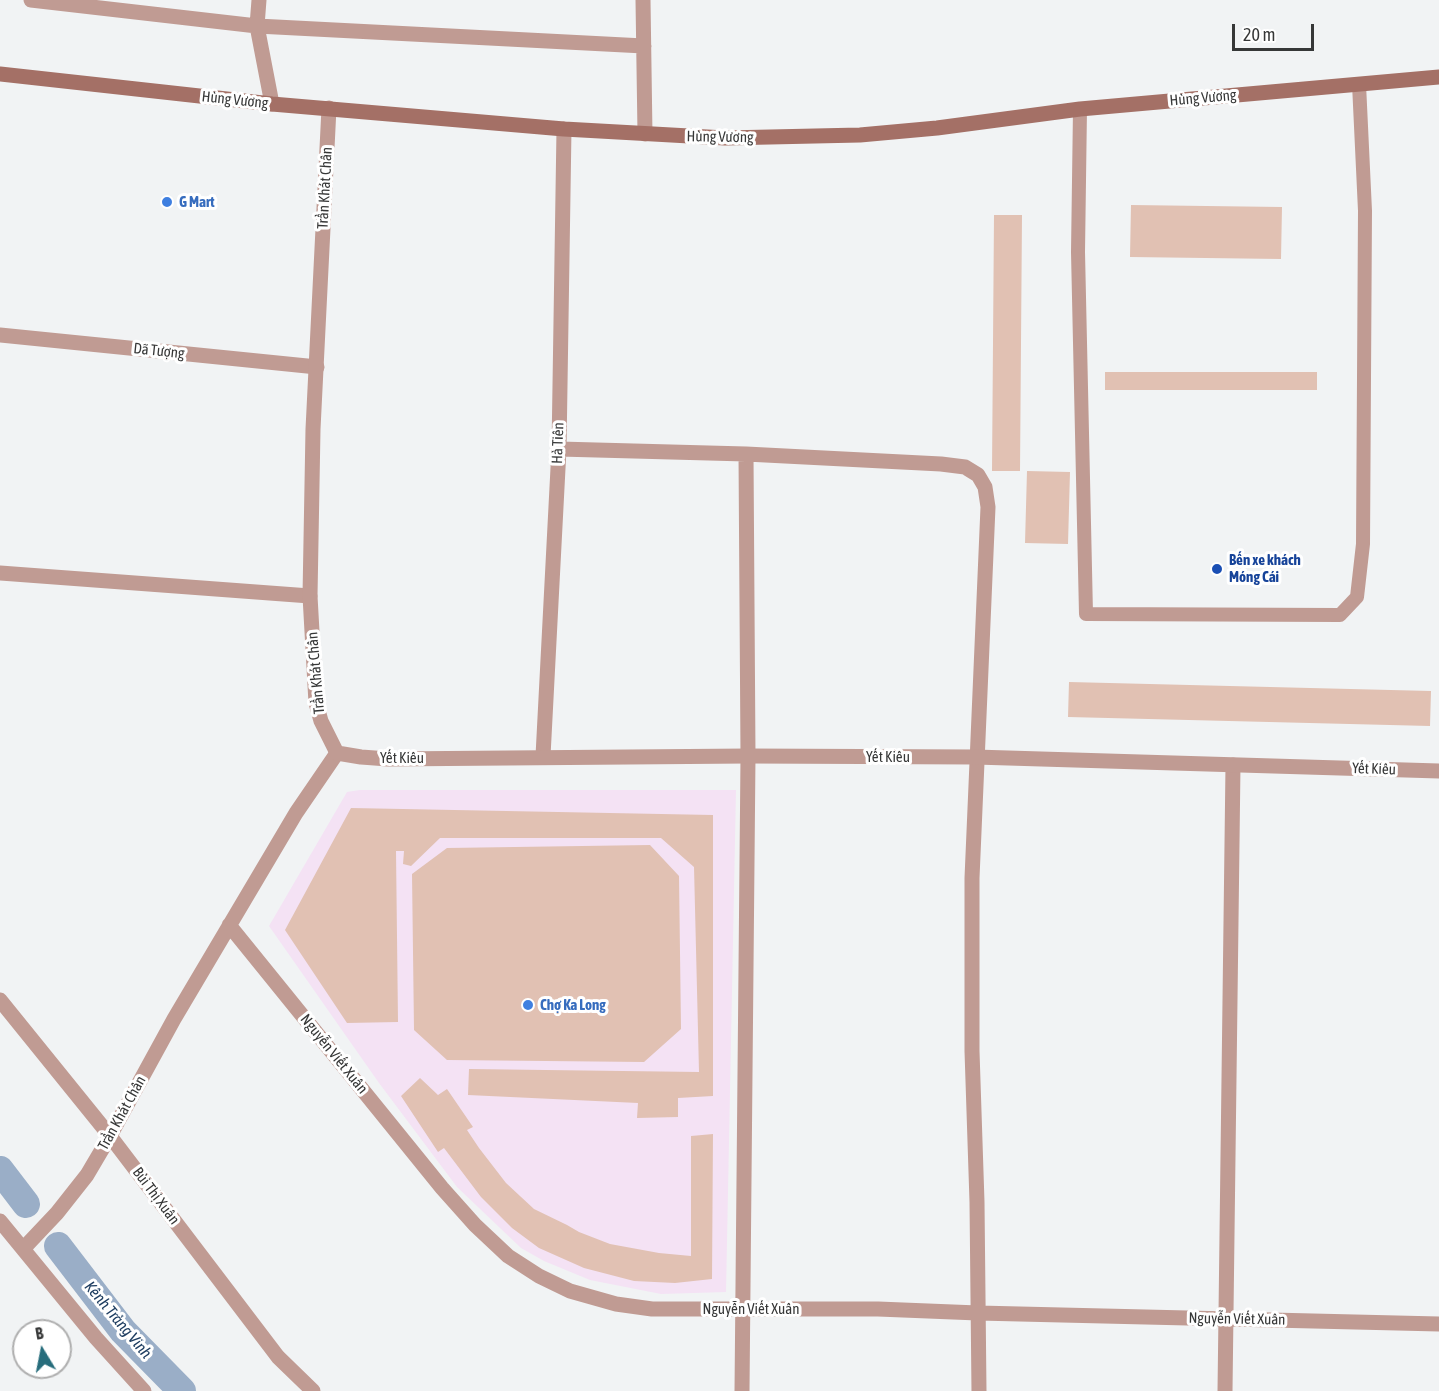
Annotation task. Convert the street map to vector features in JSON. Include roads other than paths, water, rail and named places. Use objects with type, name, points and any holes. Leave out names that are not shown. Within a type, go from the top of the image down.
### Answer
[{"type":"main road","name":"Hùng Vương","points":[[0,74],[272,104],[564,129],[725,138],[860,135],[937,128],[1080,109],[1439,77]]},
{"type":"street","points":[[32,0],[257,26],[644,46]]},
{"type":"street","points":[[259,0],[257,26],[272,104]]},
{"type":"street","points":[[643,0],[645,135]]},
{"type":"street","name":"Trần Khát Chân","points":[[23,1249],[81,1183],[229,925],[296,813],[337,753],[321,721],[316,703],[310,596],[311,472],[329,108]]},
{"type":"street","name":"Hà Tiên","points":[[543,756],[559,449],[564,129]]},
{"type":"street","name":"Dã Tượng","points":[[0,335],[317,367]]},
{"type":"street","points":[[559,449],[746,454],[941,464],[965,467],[978,475],[985,487],[988,507],[975,757],[972,878],[972,1039],[979,1391]]},
{"type":"street","points":[[742,1391],[748,756],[746,454]]},
{"type":"street","points":[[0,573],[310,596]]},
{"type":"street","name":"Yết Kiêu","points":[[337,753],[388,759],[543,756],[975,757],[1439,771]]},
{"type":"street","points":[[1225,1391],[1233,765]]},
{"type":"street","name":"Nguyễn Viết Xuân","points":[[229,925],[442,1188],[475,1225],[508,1256],[539,1276],[570,1291],[616,1304],[652,1309],[878,1309],[1439,1324]]},
{"type":"street","name":"Bùi Thị Xuân","points":[[0,1000],[110,1136],[278,1357],[313,1391]]},
{"type":"street","points":[[0,1221],[144,1391]]},
{"type":"lane","points":[[1080,109],[1078,252],[1086,614],[1340,615],[1357,597],[1363,544],[1365,211],[1359,84]]},
{"type":"waterway","name":"Kênh Tràng Vinh","points":[[0,1170],[26,1204]]},
{"type":"waterway","name":"Kênh Tràng Vinh","points":[[58,1246],[123,1331],[182,1391]]},
{"type":"place","name":"G Mart","points":[[167,202]]},
{"type":"place","name":"Bến xe khách Móng Cái","points":[[1217,569]]},
{"type":"place","name":"Chợ Ka Long","points":[[528,1005]]}]
